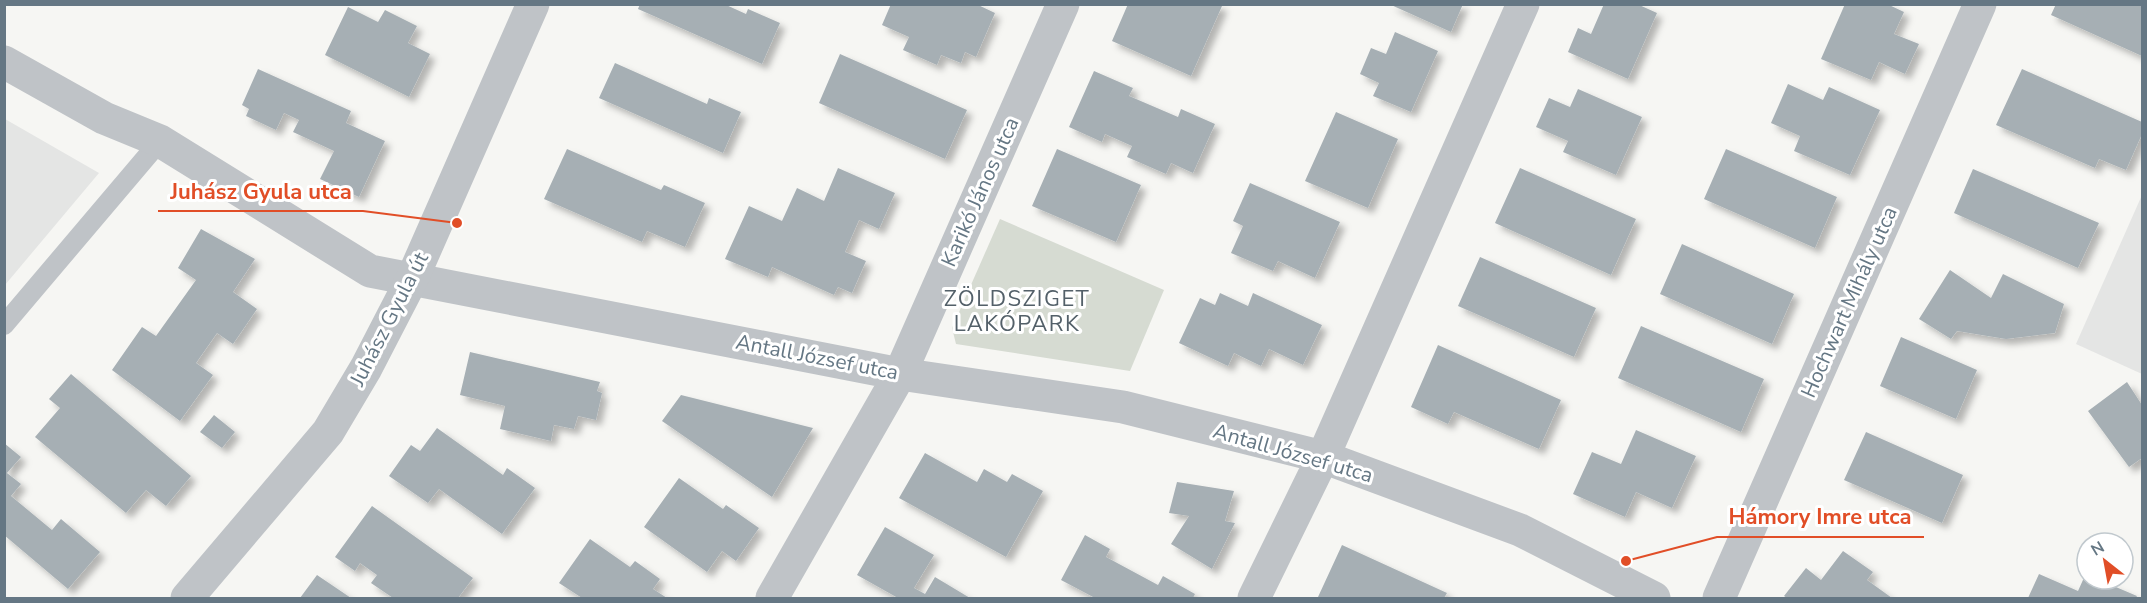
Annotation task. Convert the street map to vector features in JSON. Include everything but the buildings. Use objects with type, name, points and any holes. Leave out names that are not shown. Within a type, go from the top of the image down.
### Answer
[{"type":"street","name":"Juhász Gyula út","points":[[187,598],[328,432],[366,368],[412,279],[533,4]]},
{"type":"street","name":"Karikó János utca","points":[[772,598],[900,374],[1062,4]]},
{"type":"street","points":[[1254,598],[1323,457],[1523,4]]},
{"type":"street","name":"Hochwart Mihály utca","points":[[1719,598],[1980,4]]},
{"type":"street","name":"Antall József utca","points":[[4,62],[104,118],[160,141],[370,271],[900,374],[1123,407],[1323,457],[1520,530],[1654,598]]},
{"type":"lane","points":[[4,325],[160,141]]},
{"type":"shaded area","points":[[5,119],[99,173],[5,285]]},
{"type":"shaded area","points":[[2142,195],[2142,374],[2076,344]]},
{"type":"shaded area","points":[[1000,219],[1164,290],[1130,371],[956,344],[952,328]]},
{"type":"place","name":"Juhász Gyula utca","points":[[457,223]]},
{"type":"place","name":"Hámory Imre utca","points":[[1626,561]]},
{"type":"district","name":"ZÖLDSZIGET LAKÓPARK","points":[[1017,310]]}]
